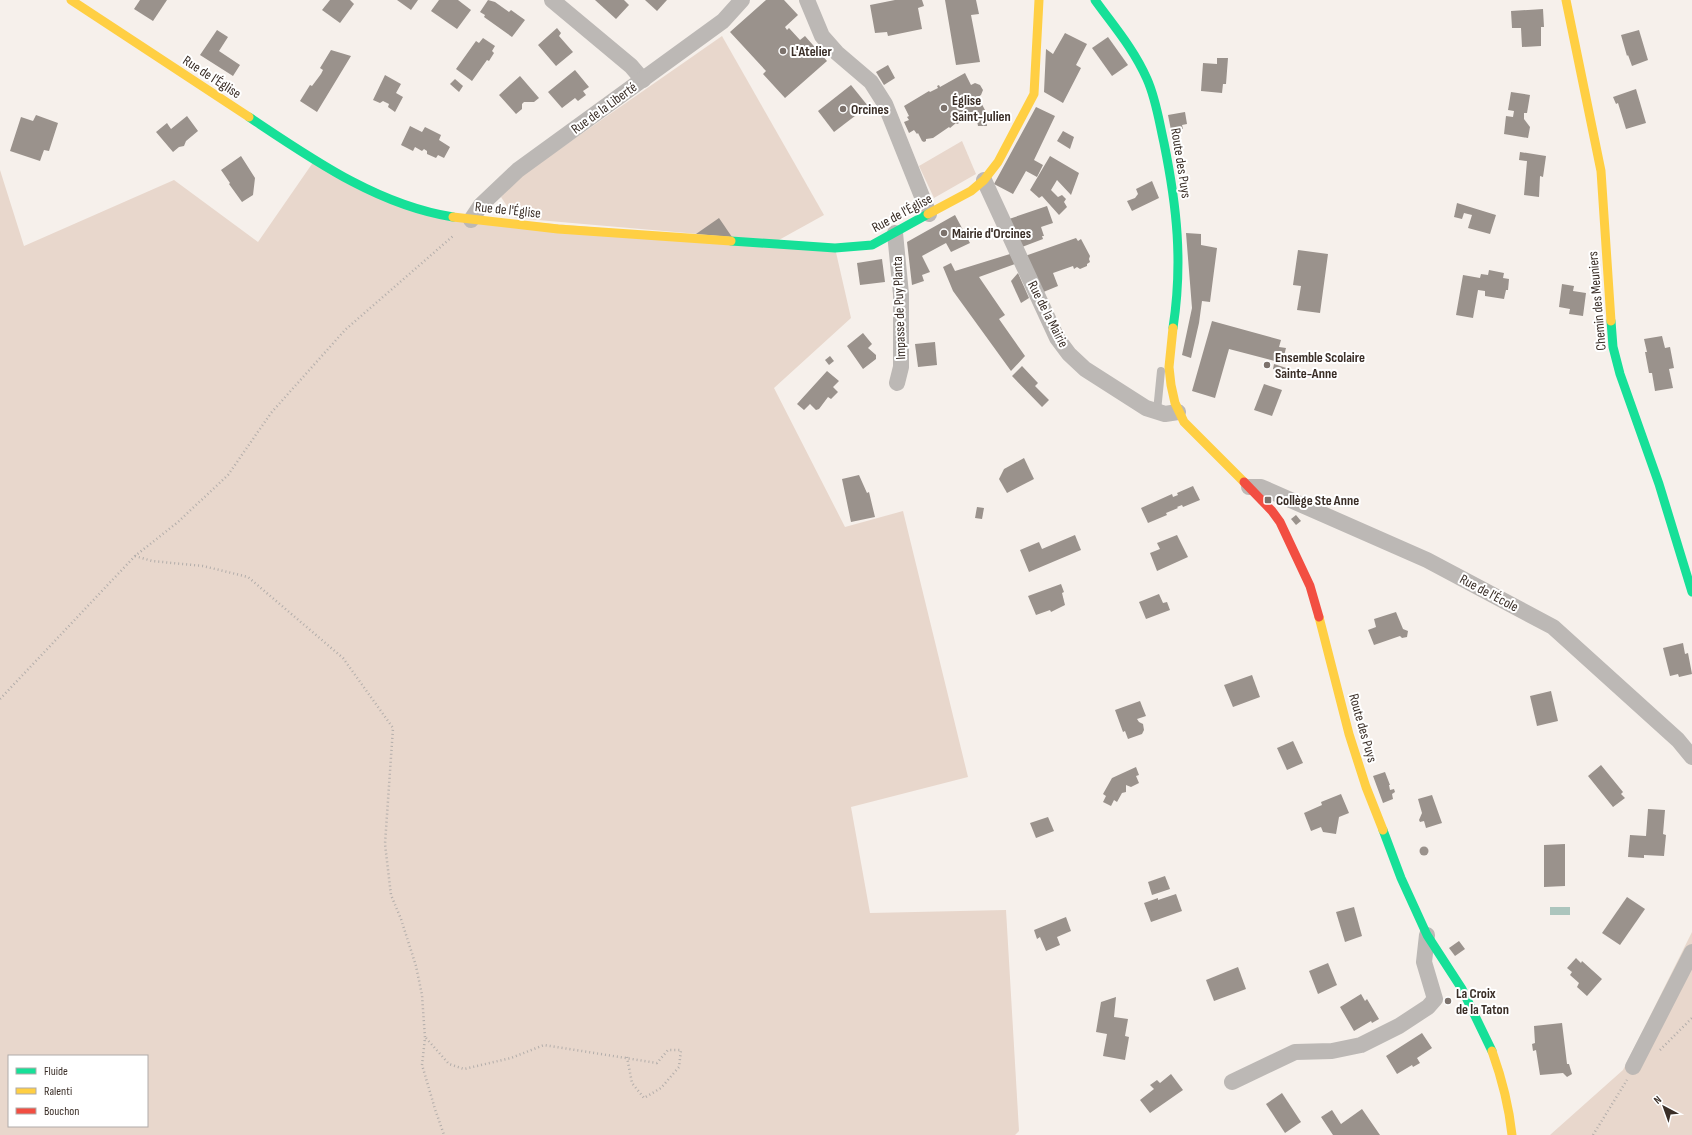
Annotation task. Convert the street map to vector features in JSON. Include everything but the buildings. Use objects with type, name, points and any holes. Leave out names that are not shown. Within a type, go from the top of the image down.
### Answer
[{"type":"street","name":"Rue de l'Église","points":[[71,0],[323,166],[370,191],[428,213],[471,220],[558,229],[835,248],[872,245],[971,190],[984,180],[998,162],[1034,94],[1039,0]]},
{"type":"street","points":[[552,0],[631,66],[643,80]]},
{"type":"street","name":"Rue de la Liberté","points":[[471,220],[481,205],[518,170],[723,21],[742,0]]},
{"type":"street","points":[[807,0],[822,36],[837,53],[871,82],[885,104],[929,214]]},
{"type":"street","name":"Route des Puys","points":[[1095,0],[1134,53],[1143,68],[1150,83],[1160,120],[1170,173],[1180,271],[1177,308],[1170,348],[1169,377],[1172,396],[1178,412],[1184,422],[1249,487],[1272,511],[1280,522],[1310,586],[1322,626],[1349,734],[1366,787],[1401,878],[1427,935],[1462,989],[1488,1041],[1502,1078],[1510,1116],[1512,1135]]},
{"type":"street","name":"Chemin des Meuniers","points":[[1566,0],[1601,171],[1613,347],[1620,374],[1659,484],[1692,592]]},
{"type":"street","name":"Rue de la Mairie","points":[[984,180],[1057,338],[1069,354],[1092,374],[1146,408],[1165,414],[1178,412]]},
{"type":"street","name":"Impasse de Puy Planta","points":[[895,233],[901,294],[901,367],[897,383]]},
{"type":"street","name":"Rue de l'École","points":[[1249,487],[1261,487],[1267,489],[1427,560],[1553,627],[1678,740],[1692,757]]},
{"type":"street","points":[[1232,1082],[1295,1052],[1332,1051],[1361,1045],[1399,1026],[1428,1007],[1435,999],[1424,962],[1427,935]]},
{"type":"street","points":[[1634,1067],[1692,952]]},
{"type":"lane","name":"Route des Puys","points":[[1157,412],[1161,371],[1170,348]]},
{"type":"path","points":[[0,699],[54,640],[135,556],[178,522],[228,475],[271,413],[345,330],[414,268],[471,220]]},
{"type":"path","points":[[135,556],[152,561],[203,566],[248,577],[343,658],[393,728],[385,844],[390,895],[401,919],[416,966],[422,996],[425,1038],[422,1065],[444,1135]]},
{"type":"path","points":[[425,1038],[449,1064],[464,1068],[511,1058],[544,1045],[627,1057],[657,1063],[668,1050],[681,1050],[679,1067],[662,1088],[644,1098],[632,1083],[627,1057]]},
{"type":"shaded area","points":[[722,36],[824,215],[777,241],[515,218],[501,197],[521,176]]},
{"type":"shaded area","points":[[962,141],[976,174],[934,198],[919,166]]},
{"type":"shaded area","points":[[314,161],[428,213],[835,248],[851,318],[774,388],[845,527],[903,511],[968,777],[851,807],[870,913],[1006,910],[1019,1131],[1015,1135],[0,1135],[0,170],[24,246],[174,180],[258,242]]},
{"type":"shaded area","points":[[1692,932],[1692,1135],[1550,1135],[1623,1070]]},
{"type":"water","points":[[1550,907],[1570,907],[1570,915],[1550,915]]},
{"type":"traffic: fast","points":[[1095,0],[1123,38],[1142,68],[1153,94],[1157,110],[1169,167],[1177,235],[1178,280],[1173,328]]},
{"type":"traffic: fast","points":[[249,117],[321,164],[372,191],[425,211],[453,217]]},
{"type":"traffic: fast","points":[[731,241],[835,248],[872,245],[928,214]]},
{"type":"traffic: fast","points":[[1611,321],[1613,347],[1620,374],[1659,484],[1692,592]]},
{"type":"traffic: fast","points":[[1383,830],[1401,878],[1427,935],[1462,989],[1492,1051]]},
{"type":"traffic: slow","points":[[71,0],[249,117]]},
{"type":"traffic: slow","points":[[928,214],[971,191],[984,180],[998,162],[1034,94],[1039,0]]},
{"type":"traffic: slow","points":[[1566,0],[1601,171],[1611,321]]},
{"type":"traffic: slow","points":[[453,217],[558,229],[731,241]]},
{"type":"traffic: slow","points":[[1173,328],[1169,367],[1175,403],[1184,422],[1244,482]]},
{"type":"traffic: slow","points":[[1319,617],[1349,734],[1366,787],[1383,830]]},
{"type":"traffic: slow","points":[[1492,1051],[1505,1093],[1512,1135]]},
{"type":"traffic: jam","points":[[1244,482],[1272,511],[1280,522],[1310,586],[1319,617]]},
{"type":"place","name":"L'Atelier","points":[[783,51]]},
{"type":"place","name":"Église Saint-Julien","points":[[944,108]]},
{"type":"place","name":"Orcines","points":[[843,109]]},
{"type":"place","name":"Mairie d'Orcines","points":[[944,233]]},
{"type":"place","name":"Ensemble Scolaire Sainte-Anne","points":[[1267,365]]},
{"type":"place","name":"Collège Ste Anne","points":[[1268,500]]},
{"type":"place","name":"La Croix de la Taton","points":[[1448,1001]]}]
